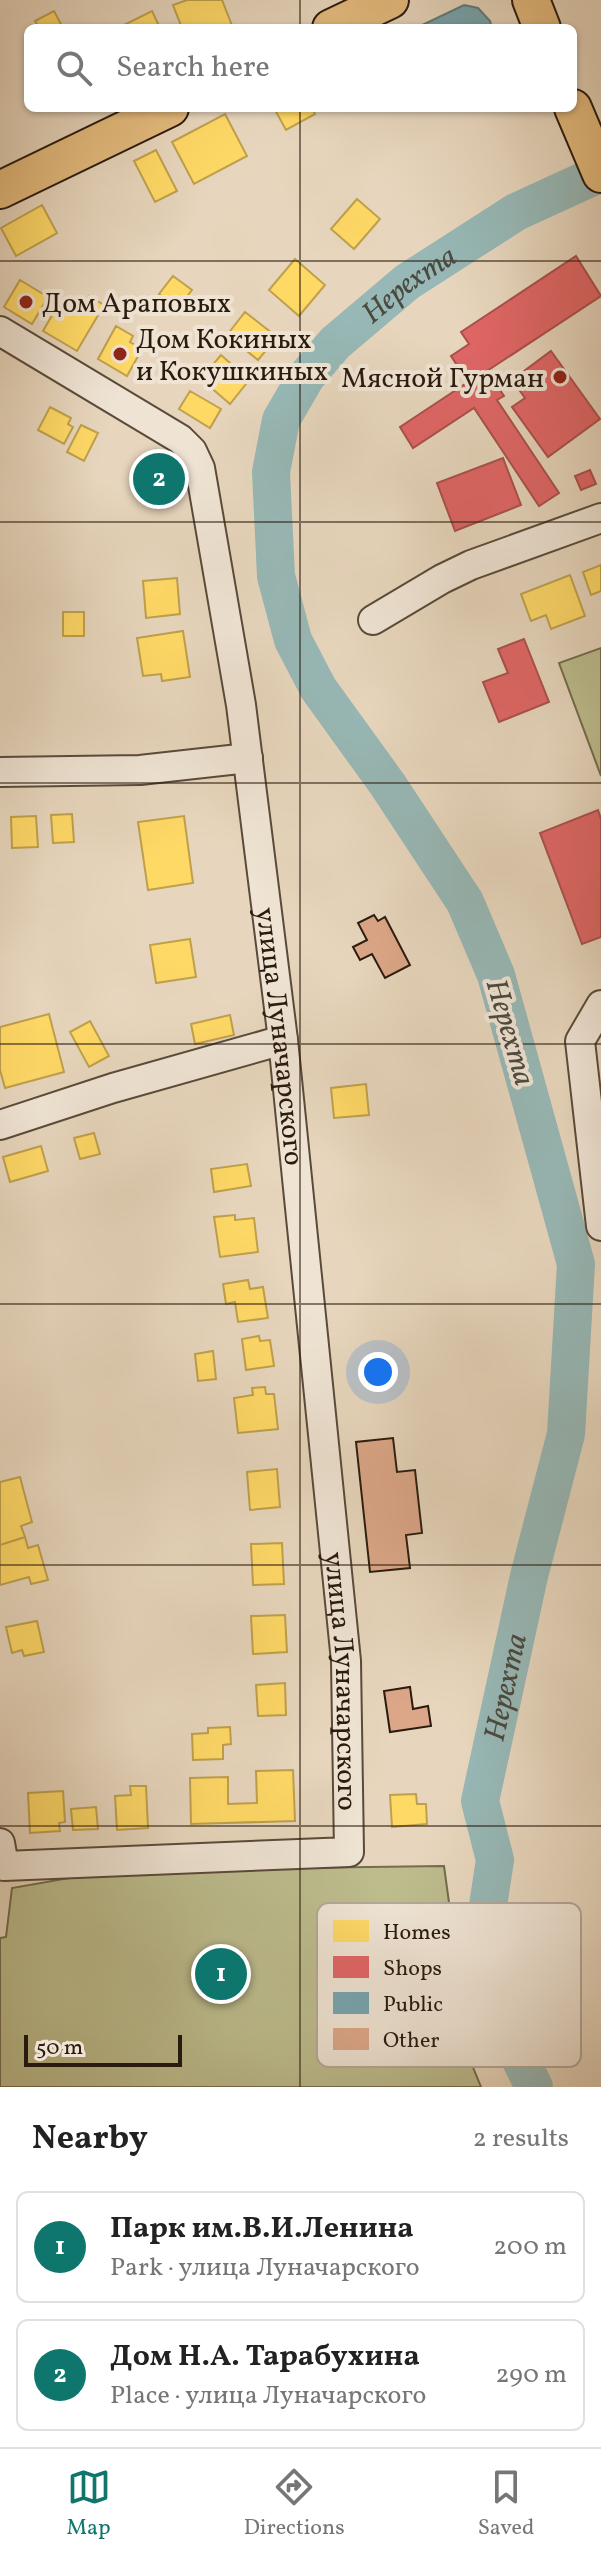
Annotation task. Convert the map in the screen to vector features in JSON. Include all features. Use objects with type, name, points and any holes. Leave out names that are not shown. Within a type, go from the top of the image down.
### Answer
[{"type":"main road","points":[[339,24],[390,0]]},
{"type":"main road","points":[[531,0],[540,24]]},
{"type":"main road","points":[[0,190],[162,112]]},
{"type":"main road","points":[[575,112],[601,174]]},
{"type":"street","name":"улица Луначарского","points":[[0,331],[180,439],[192,451],[200,468],[248,758],[283,1040],[346,1661],[349,1852],[2,1855]]},
{"type":"street","points":[[373,620],[471,565],[601,518]]},
{"type":"street","points":[[0,772],[140,770],[248,758]]},
{"type":"street","points":[[601,1005],[580,1041],[601,1226]]},
{"type":"street","points":[[0,1125],[113,1088],[283,1040]]},
{"type":"green space","points":[[601,648],[601,776],[559,663]]},
{"type":"green space","points":[[444,1866],[449,1903],[317,1903],[317,2067],[473,2067],[481,2087],[0,2087],[0,1938],[6,1937],[12,1888],[92,1874],[147,1870]]},
{"type":"building: Homes","points":[[187,0],[222,0],[231,24],[180,24],[173,5]]},
{"type":"building: Homes","points":[[54,11],[61,24],[37,24],[35,21]]},
{"type":"building: Homes","points":[[152,11],[158,24],[126,24]]},
{"type":"building: Homes","points":[[276,112],[314,112],[315,114],[286,130]]},
{"type":"building: Homes","points":[[225,114],[247,156],[194,184],[172,142]]},
{"type":"building: Homes","points":[[156,150],[177,191],[155,202],[134,161]]},
{"type":"building: Homes","points":[[357,199],[380,219],[354,249],[331,229]]},
{"type":"building: Homes","points":[[42,205],[57,233],[16,256],[1,228]]},
{"type":"building: Homes","points":[[295,259],[325,285],[299,316],[269,290]]},
{"type":"building: Homes","points":[[173,276],[192,290],[178,308],[159,294]]},
{"type":"building: Homes","name":"Дом Араповых","points":[[20,280],[48,297],[32,324],[4,307]]},
{"type":"building: Homes","points":[[89,296],[104,305],[77,351],[43,331],[61,300],[79,311]]},
{"type":"building: Homes","points":[[245,312],[277,337],[258,360],[227,335]]},
{"type":"building: Homes","name":"Дом Кокиных и Кокушкиных","points":[[116,326],[133,336],[130,342],[142,349],[127,376],[98,359]]},
{"type":"building: Homes","points":[[221,355],[238,370],[234,374],[246,384],[230,404],[201,379]]},
{"type":"building: Homes","points":[[190,391],[221,409],[210,428],[179,409]]},
{"type":"building: Homes","points":[[50,407],[71,418],[68,424],[73,427],[64,444],[38,430]]},
{"type":"building: Homes","points":[[81,425],[98,433],[84,461],[67,452]]},
{"type":"building: Homes","points":[[178,460],[178,498],[139,498],[140,461]]},
{"type":"building: Homes","points":[[601,565],[601,591],[591,595],[583,572]]},
{"type":"building: Homes","points":[[570,575],[585,616],[551,629],[546,615],[531,621],[521,594]]},
{"type":"building: Homes","points":[[177,578],[180,614],[146,618],[143,581]]},
{"type":"building: Homes","points":[[63,612],[84,612],[84,636],[63,636]]},
{"type":"building: Homes","points":[[183,631],[190,677],[162,681],[161,674],[143,676],[137,638]]},
{"type":"building: Homes","points":[[72,814],[74,842],[53,843],[51,815]]},
{"type":"building: Homes","points":[[36,816],[38,847],[12,848],[11,817]]},
{"type":"building: Homes","points":[[184,816],[193,883],[148,890],[138,822]]},
{"type":"building: Homes","points":[[190,939],[196,977],[156,983],[150,945]]},
{"type":"building: Homes","points":[[49,1014],[64,1072],[5,1088],[0,1070],[0,1027]]},
{"type":"building: Homes","points":[[230,1015],[234,1035],[195,1044],[191,1024]]},
{"type":"building: Homes","points":[[90,1021],[109,1056],[89,1067],[70,1032]]},
{"type":"building: Homes","points":[[366,1084],[369,1115],[334,1118],[331,1088]]},
{"type":"building: Homes","points":[[94,1133],[100,1154],[80,1159],[74,1138]]},
{"type":"building: Homes","points":[[41,1146],[48,1171],[10,1182],[3,1157]]},
{"type":"building: Homes","points":[[247,1164],[251,1186],[214,1192],[211,1169]]},
{"type":"building: Homes","points":[[235,1215],[235,1220],[254,1218],[258,1252],[220,1257],[214,1217]]},
{"type":"building: Homes","points":[[248,1280],[250,1289],[263,1287],[268,1318],[238,1322],[235,1302],[226,1304],[223,1284]]},
{"type":"building: Homes","points":[[259,1336],[260,1341],[270,1340],[274,1366],[246,1370],[242,1339]]},
{"type":"building: Homes","points":[[213,1351],[216,1379],[198,1381],[195,1354]]},
{"type":"building: Homes","points":[[265,1387],[266,1394],[274,1394],[278,1429],[238,1433],[234,1398],[253,1395],[252,1388]]},
{"type":"building: Homes","points":[[277,1469],[280,1507],[250,1510],[247,1472]]},
{"type":"building: Homes","points":[[20,1477],[32,1522],[21,1526],[25,1537],[0,1545],[0,1482]]},
{"type":"building: Homes","points":[[25,1537],[28,1548],[38,1545],[48,1580],[31,1584],[29,1577],[0,1585],[0,1545]]},
{"type":"building: Homes","points":[[282,1543],[284,1584],[253,1585],[251,1544]]},
{"type":"building: Homes","points":[[285,1615],[287,1652],[253,1654],[251,1616]]},
{"type":"building: Homes","points":[[37,1621],[44,1652],[24,1656],[22,1650],[12,1653],[6,1627]]},
{"type":"building: Homes","points":[[285,1683],[286,1715],[258,1716],[256,1685]]},
{"type":"building: Homes","points":[[230,1727],[231,1744],[223,1745],[223,1759],[193,1760],[192,1734],[208,1733],[208,1728]]},
{"type":"building: Homes","points":[[293,1770],[295,1821],[191,1824],[190,1778],[228,1777],[228,1804],[257,1803],[256,1771]]},
{"type":"building: Homes","points":[[130,1786],[146,1786],[148,1828],[117,1830],[115,1796],[131,1795]]},
{"type":"building: Homes","points":[[63,1791],[65,1822],[59,1823],[60,1831],[30,1833],[28,1793]]},
{"type":"building: Homes","points":[[416,1794],[417,1804],[426,1804],[427,1824],[392,1827],[390,1795]]},
{"type":"building: Homes","points":[[96,1807],[98,1829],[73,1830],[71,1809]]},
{"type":"building: Shops","points":[[576,256],[601,296],[487,371],[504,396],[497,400],[559,493],[539,506],[474,408],[413,448],[400,427],[468,382],[451,356],[469,344],[461,332]]},
{"type":"building: Shops","points":[[551,351],[600,419],[548,457],[512,407],[525,398],[512,380]]},
{"type":"building: Shops","points":[[503,458],[521,505],[455,531],[437,483]]},
{"type":"building: Shops","points":[[590,470],[596,484],[581,490],[575,476]]},
{"type":"building: Shops","points":[[524,639],[549,702],[499,722],[483,682],[508,673],[498,649]]},
{"type":"building: Shops","points":[[598,810],[601,819],[601,937],[582,944],[540,833]]},
{"type":"building: Public","points":[[464,5],[478,8],[491,24],[424,24]]},
{"type":"building: Other","points":[[374,915],[378,921],[385,917],[410,965],[385,978],[372,954],[360,960],[353,947],[367,940],[358,923]]},
{"type":"building: Other","points":[[393,1438],[397,1472],[415,1470],[422,1533],[406,1535],[410,1568],[370,1572],[356,1442]]},
{"type":"building: Other","points":[[410,1687],[413,1709],[428,1706],[431,1726],[390,1732],[384,1691]]},
{"type":"waterway","name":"Нерехта","points":[[488,1903],[495,1860],[480,1801],[529,1576],[566,1434],[576,1264],[496,975],[465,902],[388,785],[318,688],[293,640],[276,576],[271,472],[281,420],[306,377],[335,343],[407,282],[516,212],[601,173]]},
{"type":"waterway","name":"Нерехта","points":[[524,2067],[534,2087]]},
{"type":"place","name":"Дом Араповых","points":[[26,302]]},
{"type":"place","name":"Дом Кокиных и Кокушкиных","points":[[120,354]]},
{"type":"place","name":"Мясной Гурман","points":[[560,377]]},
{"type":"place","name":"Дом Н.А. Тарабухина","points":[[159,479]]},
{"type":"place","name":"Парк им.В.И.Ленина","points":[[221,1974]]}]
